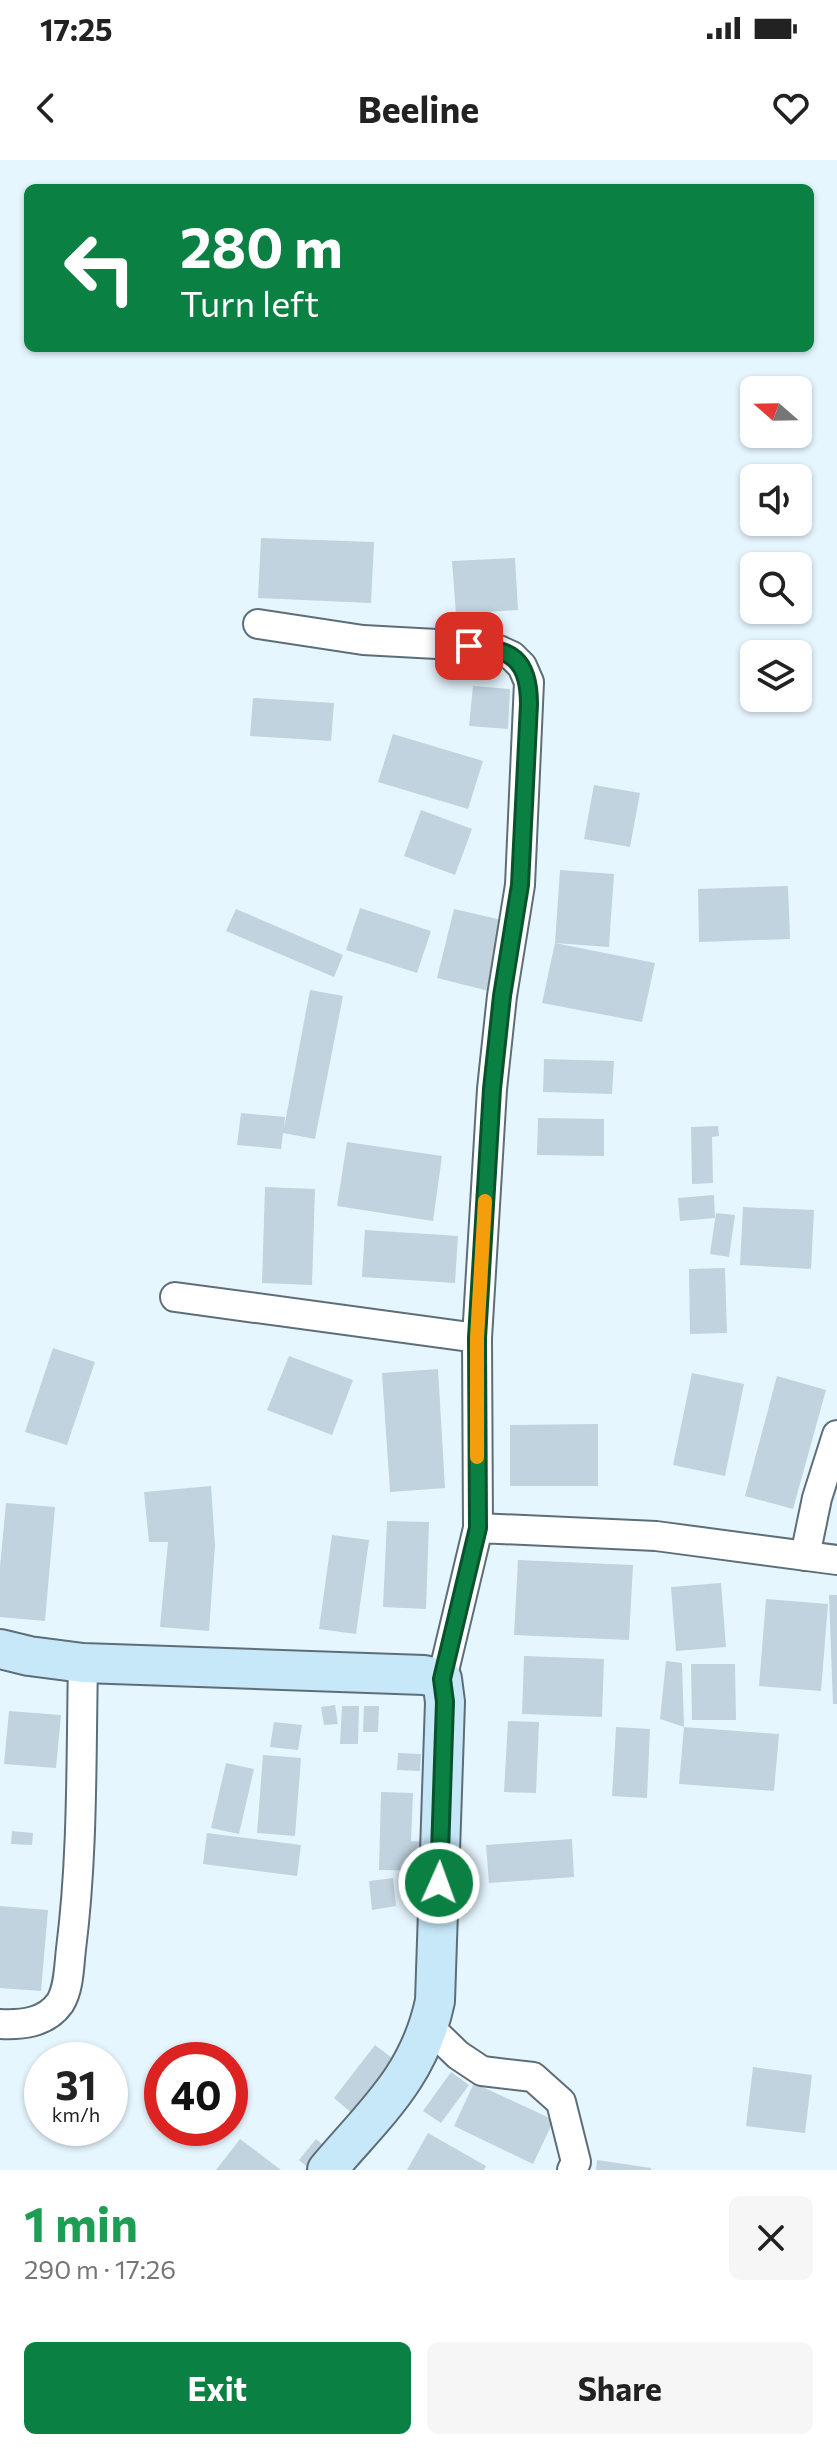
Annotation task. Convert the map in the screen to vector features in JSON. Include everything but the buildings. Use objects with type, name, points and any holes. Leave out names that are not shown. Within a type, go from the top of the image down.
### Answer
[{"type":"street","points":[[258,624],[363,640],[492,647],[512,656],[522,666],[529,682],[520,885],[502,996],[492,1089],[477,1338],[478,1528],[442,1679],[445,1702],[432,2014],[411,2068],[374,2119],[327,2170]]},
{"type":"street","points":[[175,1297],[477,1338]]},
{"type":"street","points":[[805,1556],[817,1498],[837,1435]]},
{"type":"street","points":[[478,1528],[656,1536],[805,1556],[836,1553]]},
{"type":"street","points":[[0,1649],[83,1663],[424,1675],[442,1679]]},
{"type":"street","points":[[0,2024],[22,2025],[38,2021],[60,2003],[65,1989],[75,1918],[79,1852],[83,1663]]},
{"type":"street","points":[[432,2014],[458,2055],[482,2071],[533,2077],[561,2102],[576,2162],[572,2170]]},
{"type":"slow traffic","points":[[477,1457],[477,1338],[485,1201]]},
{"type":"route","points":[[439,1883],[445,1702],[442,1679],[478,1528],[477,1338],[492,1089],[502,996],[520,885],[529,704],[529,682],[522,666],[512,656],[492,647],[469,646]]}]
